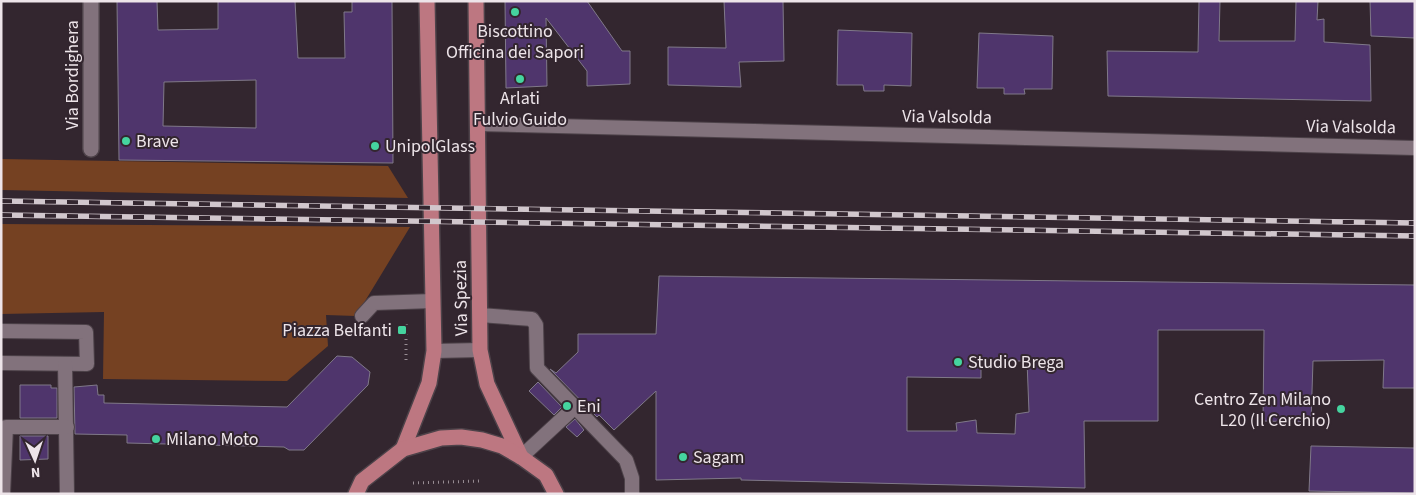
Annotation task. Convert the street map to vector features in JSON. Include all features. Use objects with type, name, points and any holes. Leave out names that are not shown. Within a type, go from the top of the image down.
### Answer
[{"type":"main road","name":"Via Spezia","points":[[427,1],[434,351]]},
{"type":"main road","name":"Via Spezia","points":[[476,1],[480,350]]},
{"type":"main road","points":[[480,350],[487,384],[521,457]]},
{"type":"main road","points":[[403,449],[429,383],[434,351]]},
{"type":"main road","points":[[356,494],[362,481],[403,449],[440,438],[461,437],[482,440],[502,446],[521,457],[546,475],[556,494]]},
{"type":"street","name":"Via Bordighera","points":[[91,1],[91,149]]},
{"type":"lane","name":"Via Valsolda","points":[[478,124],[1415,148]]},
{"type":"lane","points":[[362,316],[374,303],[433,301]]},
{"type":"lane","points":[[480,315],[532,318],[536,325],[537,368],[626,460],[632,478],[632,494]]},
{"type":"lane","points":[[1,330],[86,332],[86,364],[1,363]]},
{"type":"lane","name":"Via Spezia","points":[[434,351],[480,350]]},
{"type":"lane","points":[[66,364],[67,494]]},
{"type":"lane","points":[[521,457],[575,407]]},
{"type":"lane","points":[[2,494],[6,427],[67,427]]},
{"type":"path","points":[[406,314],[406,360]]},
{"type":"path","points":[[413,483],[480,482]]},
{"type":"shaded area","points":[[1,159],[388,166],[408,198],[1,190]]},
{"type":"shaded area","points":[[1,224],[410,227],[356,316],[326,315],[328,346],[287,381],[103,379],[104,312],[1,314]]},
{"type":"building","points":[[117,1],[157,1],[158,30],[218,29],[218,1],[295,1],[298,58],[345,58],[344,12],[352,12],[352,1],[392,1],[393,163],[119,160]],"holes":[[[256,80],[256,128],[163,126],[164,82]]]},
{"type":"building","points":[[505,1],[587,1],[622,51],[630,51],[630,84],[587,86],[587,71],[546,18],[547,86],[506,88]]},
{"type":"building","points":[[724,1],[783,1],[784,61],[739,62],[741,87],[668,85],[668,47],[726,48]]},
{"type":"building","points":[[1199,1],[1220,1],[1219,41],[1295,41],[1296,1],[1318,1],[1317,20],[1324,19],[1324,42],[1370,45],[1371,101],[1108,96],[1107,51],[1198,52]]},
{"type":"building","points":[[1370,1],[1415,1],[1415,38],[1371,36]]},
{"type":"building","points":[[838,30],[912,33],[911,86],[884,85],[884,91],[864,91],[863,85],[837,85]]},
{"type":"building","points":[[979,33],[1053,36],[1052,89],[1024,89],[1025,94],[1004,94],[1004,88],[977,88]]},
{"type":"building","points":[[659,276],[1415,285],[1415,388],[1383,388],[1384,360],[1313,361],[1311,422],[1263,421],[1264,330],[1158,330],[1158,421],[1084,421],[1085,488],[741,480],[741,478],[656,480],[656,391],[614,430],[599,415],[597,417],[550,369],[556,373],[578,352],[578,334],[656,334]],"holes":[[[981,361],[1027,361],[1029,412],[1016,414],[1015,434],[977,433],[976,420],[956,423],[957,431],[907,431],[907,377],[981,378]]]},
{"type":"building","points":[[337,356],[352,357],[370,372],[368,385],[304,450],[289,450],[284,447],[127,443],[127,435],[75,434],[74,387],[97,385],[98,395],[104,395],[104,403],[287,407]]},
{"type":"building","points":[[538,382],[562,407],[554,415],[529,391]]},
{"type":"building","points":[[20,385],[51,385],[51,388],[57,388],[57,418],[20,418]]},
{"type":"building","points":[[575,419],[584,430],[577,437],[566,427]]},
{"type":"building","points":[[20,436],[48,436],[48,459],[20,460]]},
{"type":"building","points":[[1311,446],[1415,448],[1415,493],[1309,491]]},
{"type":"railway","points":[[1,201],[1415,223]]},
{"type":"railway","points":[[1,215],[1415,236]]},
{"type":"place","name":"Biscottino Officina dei Sapori","points":[[515,12]]},
{"type":"place","name":"Arlati Fulvio Guido","points":[[520,79]]},
{"type":"place","name":"Brave","points":[[126,141]]},
{"type":"place","name":"UnipolGlass","points":[[375,146]]},
{"type":"place","name":"Piazza Belfanti","points":[[402,330]]},
{"type":"place","name":"Studio Brega","points":[[958,362]]},
{"type":"place","name":"Eni","points":[[567,406]]},
{"type":"place","name":"Centro Zen Milano L20 (Il Cerchio)","points":[[1341,409]]},
{"type":"place","name":"Milano Moto","points":[[156,439]]},
{"type":"place","name":"Sagam","points":[[683,457]]}]
